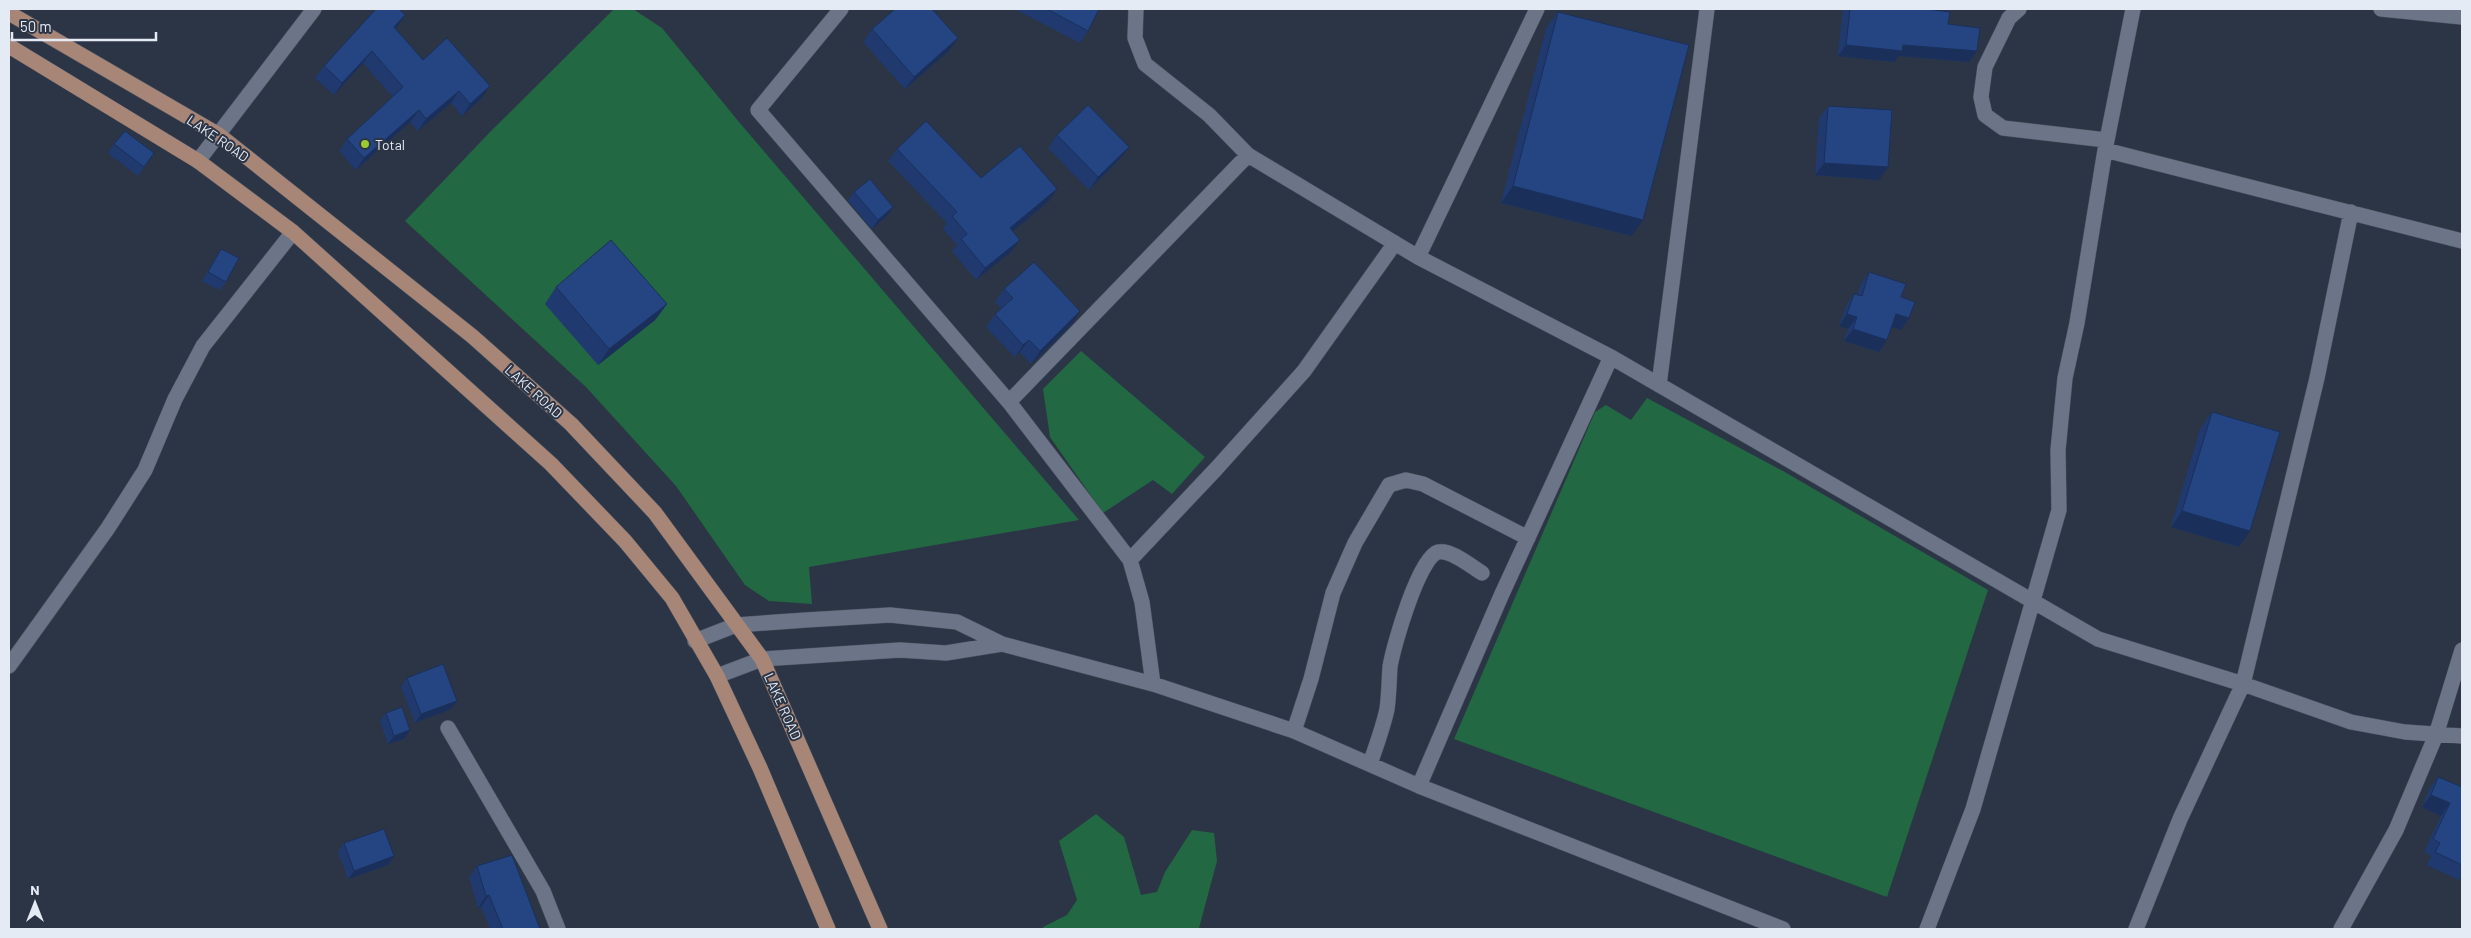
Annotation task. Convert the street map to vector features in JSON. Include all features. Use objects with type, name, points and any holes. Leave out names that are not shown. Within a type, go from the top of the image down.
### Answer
[{"type":"main road","name":"LAKE ROAD","points":[[9,13],[219,135],[472,336],[571,424],[655,512],[762,659],[880,929]]},
{"type":"main road","points":[[9,46],[198,161],[293,232],[557,470],[625,541],[672,598],[695,641],[717,676],[760,768],[828,929]]},
{"type":"street","points":[[198,161],[314,9]]},
{"type":"street","points":[[842,9],[758,110],[1009,402],[1130,560],[1142,602],[1153,684]]},
{"type":"street","points":[[1136,9],[1135,38],[1146,64],[1208,115],[1248,155],[1418,257],[1611,357],[2098,639],[2243,684],[2352,722],[2405,732],[2462,736]]},
{"type":"street","points":[[1418,257],[1537,9]]},
{"type":"street","points":[[1659,385],[1707,9]]},
{"type":"street","points":[[2019,9],[2008,18],[1985,68],[1981,97],[1985,115],[2004,128],[2106,145],[2462,241]]},
{"type":"street","points":[[1927,929],[1973,809],[2059,510],[2058,450],[2065,378],[2077,323],[2106,145],[2132,9]]},
{"type":"street","points":[[2381,9],[2462,17]]},
{"type":"street","points":[[1009,402],[1248,155]]},
{"type":"street","points":[[2136,929],[2180,819],[2243,684],[2317,378],[2351,212]]},
{"type":"street","points":[[9,666],[108,528],[145,470],[175,399],[204,346],[293,232]]},
{"type":"street","points":[[1130,560],[1304,372],[1395,243]]},
{"type":"street","points":[[1419,786],[1528,538],[1611,357]]},
{"type":"street","points":[[1294,731],[1311,679],[1333,593],[1355,543],[1388,485],[1406,480],[1423,484],[1528,538]]},
{"type":"street","points":[[1370,764],[1387,709],[1390,667],[1396,644],[1416,585],[1430,556],[1439,552],[1449,554],[1482,573]]},
{"type":"street","points":[[695,641],[736,625],[890,615],[957,622],[1002,644],[1153,684],[1294,731],[1419,786],[1783,929]]},
{"type":"street","points":[[717,676],[762,659],[900,650],[946,653],[1002,644]]},
{"type":"street","points":[[2341,929],[2396,830],[2436,735],[2462,650]]},
{"type":"street","points":[[448,728],[543,891],[558,929]]},
{"type":"green space","points":[[614,9],[633,9],[662,28],[739,122],[1079,520],[809,567],[812,604],[769,601],[745,585],[676,486],[586,387],[405,221],[491,131]]},
{"type":"green space","points":[[1081,351],[1205,457],[1172,494],[1153,480],[1103,513],[1050,437],[1043,389]]},
{"type":"green space","points":[[1647,398],[1783,471],[1988,590],[1887,897],[1454,739],[1595,412],[1606,405],[1631,420]]},
{"type":"green space","points":[[1096,814],[1124,837],[1141,895],[1157,892],[1165,872],[1192,830],[1214,833],[1217,861],[1200,929],[1044,929],[1043,927],[1067,915],[1077,900],[1059,841]]},
{"type":"building","points":[[376,9],[399,9],[405,15],[394,27],[423,60],[447,38],[490,86],[470,104],[459,91],[426,119],[419,110],[364,158],[347,139],[403,87],[372,51],[342,83],[324,66]]},
{"type":"building","points":[[895,9],[932,9],[958,38],[914,77],[872,29]]},
{"type":"building","points":[[1047,9],[1099,9],[1088,31]]},
{"type":"building","points":[[1850,9],[1926,9],[1950,12],[1948,24],[1980,28],[1977,51],[1903,45],[1902,51],[1846,45]]},
{"type":"building","points":[[1558,12],[1689,45],[1643,220],[1513,186]]},
{"type":"building","points":[[1088,105],[1129,147],[1098,177],[1057,135]]},
{"type":"building","points":[[1828,106],[1892,110],[1888,167],[1824,163]]},
{"type":"building","points":[[926,121],[981,178],[1020,146],[1057,189],[1010,228],[1020,240],[985,268],[961,239],[967,234],[952,216],[957,212],[897,149]]},
{"type":"building","points":[[125,131],[154,153],[144,167],[114,144]]},
{"type":"building","points":[[870,179],[893,207],[878,220],[854,192]]},
{"type":"building","points":[[611,240],[667,304],[609,349],[556,287]]},
{"type":"building","points":[[221,249],[239,258],[226,282],[208,272]]},
{"type":"building","points":[[1034,262],[1080,311],[1040,351],[1029,340],[1023,345],[995,314],[1013,298],[1004,289]]},
{"type":"building","points":[[1869,272],[1906,284],[1901,297],[1915,302],[1909,318],[1896,314],[1887,340],[1853,329],[1857,317],[1847,314],[1854,294],[1862,296]]},
{"type":"building","points":[[2212,412],[2280,432],[2250,531],[2182,511]]},
{"type":"building","points":[[443,664],[457,701],[421,714],[407,678]]},
{"type":"building","points":[[402,707],[410,730],[394,736],[386,713]]},
{"type":"building","points":[[2438,777],[2462,787],[2462,865],[2435,852],[2440,843],[2433,839],[2450,803],[2431,795]]},
{"type":"building","points":[[384,829],[394,856],[354,871],[344,843]]},
{"type":"building","points":[[512,855],[540,929],[503,929],[489,895],[486,896],[477,866]]},
{"type":"place","name":"Total","points":[[365,144]]}]
